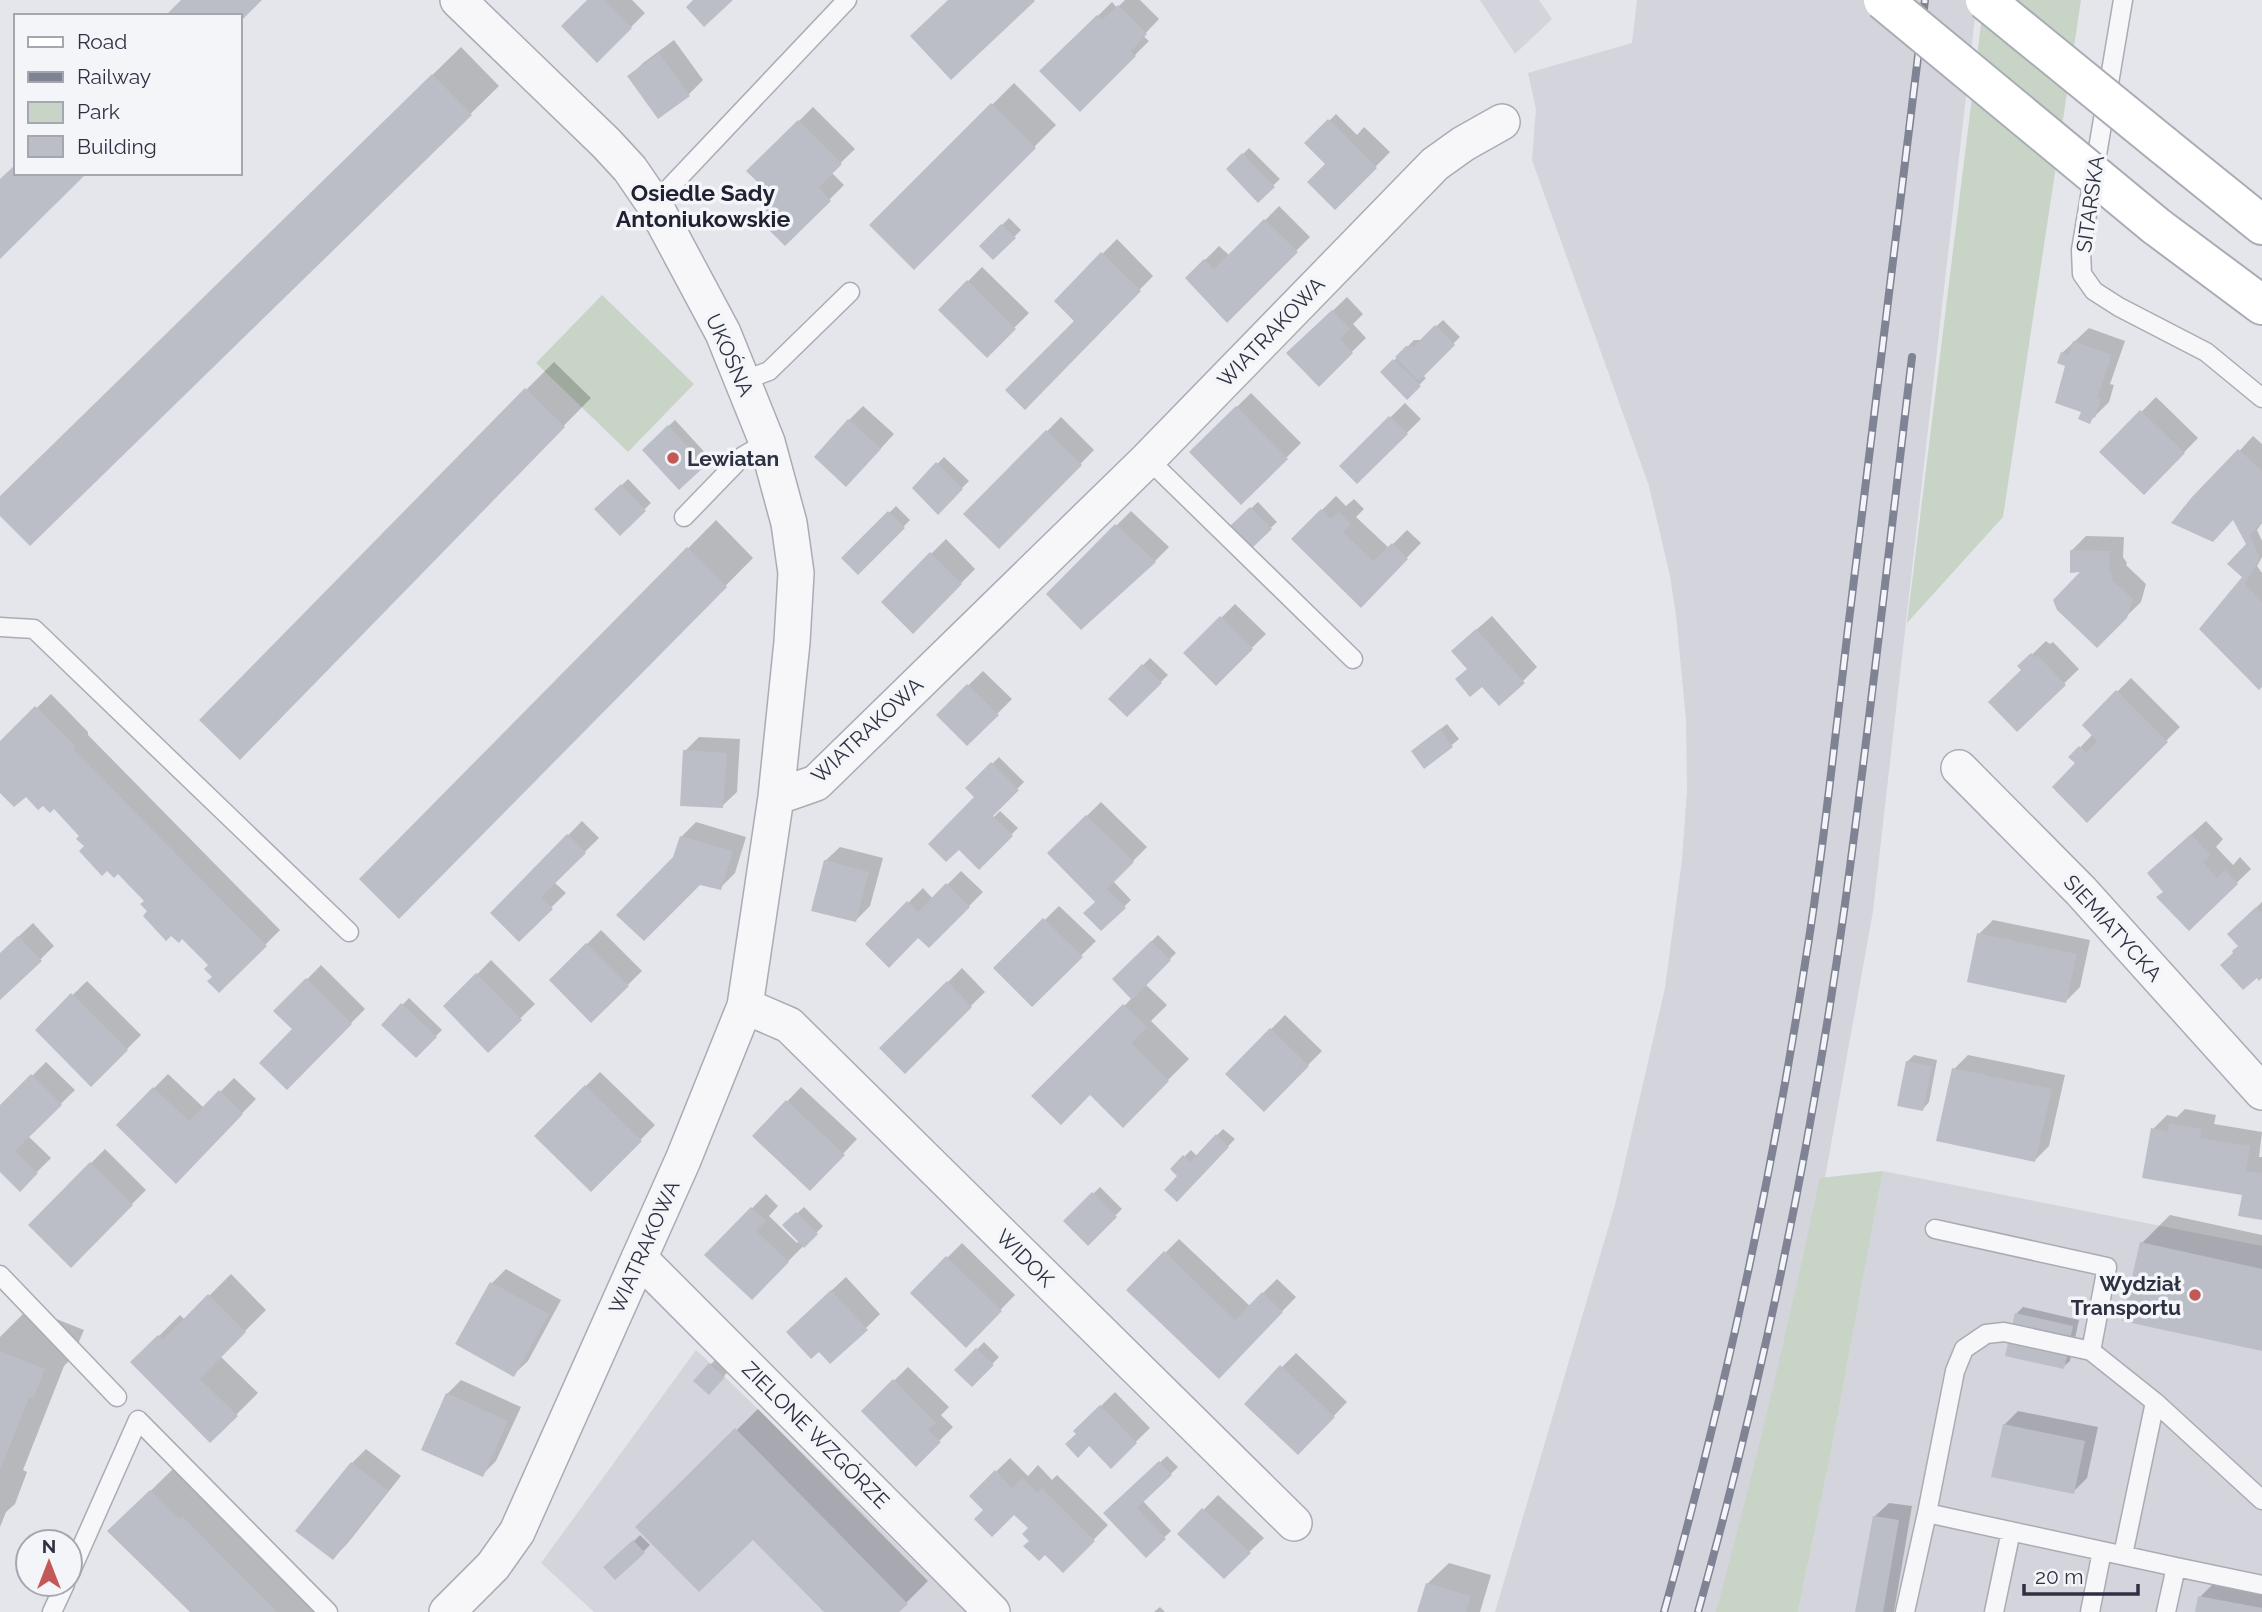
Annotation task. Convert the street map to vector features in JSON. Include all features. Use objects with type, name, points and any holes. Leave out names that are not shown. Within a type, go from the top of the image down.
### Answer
[{"type":"street","name":"UKOŚNA","points":[[458,0],[630,169],[654,204],[723,333],[767,442],[789,523],[796,573],[792,642],[776,797]]},
{"type":"street","points":[[1883,0],[2156,226],[2262,305]]},
{"type":"street","points":[[1985,0],[2262,225]]},
{"type":"street","name":"WIATRAKOWA","points":[[447,1612],[493,1566],[517,1532],[683,1160],[745,1006],[776,797],[816,783],[1148,458],[1435,164],[1502,122]]},
{"type":"street","name":"SIEMIATYCKA","points":[[1959,768],[2081,891],[2262,1092]]},
{"type":"street","name":"WIDOK","points":[[745,1006],[789,1025],[1294,1523]]},
{"type":"street","name":"ZIELONE WZGÓRZE","points":[[639,1258],[992,1612]]},
{"type":"lane","points":[[654,204],[847,0]]},
{"type":"lane","name":"SITARSKA","points":[[2123,0],[2081,250],[2082,274],[2094,291],[2206,352],[2262,398]]},
{"type":"lane","points":[[742,382],[769,371],[850,292]]},
{"type":"lane","points":[[684,517],[743,456],[767,442]]},
{"type":"lane","points":[[1148,458],[1353,659]]},
{"type":"lane","points":[[0,627],[34,629],[349,932]]},
{"type":"lane","points":[[1935,1229],[2107,1267],[2091,1351]]},
{"type":"lane","points":[[0,1275],[117,1397]]},
{"type":"lane","points":[[1905,1612],[1955,1371],[1964,1349],[1986,1334],[2004,1332],[2091,1351],[2155,1402],[2262,1500]]},
{"type":"lane","points":[[2123,1555],[2155,1402]]},
{"type":"lane","points":[[84,1542],[138,1420],[328,1612]]},
{"type":"lane","points":[[1927,1513],[2262,1585]]},
{"type":"lane","points":[[1994,1612],[2011,1531]]},
{"type":"lane","points":[[2090,1612],[2102,1551]]},
{"type":"lane","points":[[2166,1612],[2176,1567]]},
{"type":"shaded area","points":[[1480,0],[1539,0],[1552,19],[1515,54]]},
{"type":"shaded area","points":[[1637,0],[1977,0],[1873,911],[1821,1200],[1722,1612],[1495,1612],[1615,1205],[1665,988],[1682,860],[1687,790],[1686,720],[1670,576],[1649,486],[1532,160],[1536,109],[1528,73],[1632,43]]},
{"type":"shaded area","points":[[1883,1171],[2262,1246],[2262,1612],[1798,1612]]},
{"type":"shaded area","points":[[696,1350],[966,1612],[594,1612],[541,1563]]},
{"type":"green space","points":[[1984,0],[2081,0],[2003,517],[1907,623]]},
{"type":"green space","points":[[602,295],[694,384],[628,452],[536,363]]},
{"type":"green space","points":[[1883,1171],[1798,1612],[1716,1612],[1771,1396],[1820,1178]]},
{"type":"building","points":[[181,0],[262,0],[242,20],[242,14],[167,14]]},
{"type":"building","points":[[587,0],[604,0],[632,28],[597,63],[561,26]]},
{"type":"building","points":[[693,0],[733,0],[704,27],[686,7]]},
{"type":"building","points":[[948,0],[1035,1],[951,80],[910,36]]},
{"type":"building","points":[[1118,5],[1147,34],[1131,51],[1136,56],[1080,112],[1039,71],[1097,15],[1102,20]]},
{"type":"building","points":[[659,53],[690,96],[658,119],[627,76]]},
{"type":"building","points":[[432,74],[472,115],[30,546],[0,516],[0,496]]},
{"type":"building","points":[[991,103],[1036,148],[914,270],[869,225]]},
{"type":"building","points":[[1328,119],[1377,168],[1335,210],[1307,182],[1325,164],[1304,143]]},
{"type":"building","points":[[798,120],[842,164],[819,187],[831,201],[785,246],[755,216],[773,197],[746,171]]},
{"type":"building","points":[[1242,153],[1275,187],[1258,203],[1226,169]]},
{"type":"building","points":[[14,166],[14,175],[85,175],[0,259],[0,179]]},
{"type":"building","points":[[1264,219],[1298,252],[1227,323],[1185,278],[1204,259],[1214,269]]},
{"type":"building","points":[[1001,224],[1016,238],[993,260],[979,246]]},
{"type":"building","points":[[1101,252],[1141,291],[1025,410],[1005,390],[1074,321],[1054,301]]},
{"type":"building","points":[[967,280],[1016,329],[987,358],[938,310]]},
{"type":"building","points":[[1332,310],[1350,329],[1340,339],[1353,353],[1319,387],[1286,353]]},
{"type":"building","points":[[1435,325],[1455,345],[1419,381],[1395,357],[1406,346],[1414,346]]},
{"type":"building","points":[[2073,341],[2112,355],[2097,398],[2101,399],[2095,418],[2093,417],[2090,424],[2078,419],[2081,412],[2055,403],[2065,366],[2057,363],[2061,352],[2069,355]]},
{"type":"building","points":[[1393,359],[1421,386],[1407,400],[1380,372]]},
{"type":"building","points":[[525,388],[565,427],[240,760],[199,720]]},
{"type":"building","points":[[1236,406],[1288,459],[1241,505],[1189,452]]},
{"type":"building","points":[[2140,410],[2185,453],[2144,495],[2099,452]]},
{"type":"building","points":[[1389,416],[1408,434],[1357,484],[1339,466]]},
{"type":"building","points":[[848,419],[881,449],[846,487],[814,457]]},
{"type":"building","name":"Lewiatan","points":[[668,425],[705,466],[679,490],[642,450]]},
{"type":"building","points":[[1046,430],[1082,465],[999,549],[963,514]]},
{"type":"building","points":[[2238,449],[2262,471],[2262,522],[2250,535],[2260,558],[2245,584],[2262,602],[2262,687],[2259,690],[2199,629],[2242,577],[2227,564],[2246,544],[2233,520],[2213,542],[2171,523]]},
{"type":"building","points":[[936,462],[963,489],[938,515],[912,488]]},
{"type":"building","points":[[621,484],[646,511],[620,536],[594,509]]},
{"type":"building","points":[[1250,507],[1272,529],[1250,550],[1229,527]]},
{"type":"building","points":[[1321,509],[1331,519],[1339,512],[1351,524],[1343,532],[1373,561],[1392,543],[1408,559],[1361,608],[1291,539]]},
{"type":"building","points":[[888,511],[905,528],[858,575],[841,558]]},
{"type":"building","points":[[1115,524],[1156,562],[1081,630],[1046,594]]},
{"type":"building","points":[[687,547],[727,587],[399,919],[359,879]]},
{"type":"building","points":[[2070,550],[2110,551],[2109,572],[2112,574],[2112,580],[2133,599],[2127,618],[2097,648],[2057,610],[2053,600],[2080,572],[2070,573]]},
{"type":"building","points":[[930,552],[962,584],[913,634],[881,602]]},
{"type":"building","points":[[1220,616],[1253,649],[1216,686],[1183,653]]},
{"type":"building","points":[[1476,629],[1525,683],[1499,706],[1482,687],[1470,697],[1455,679],[1467,669],[1451,651]]},
{"type":"building","points":[[2031,653],[2035,657],[2037,655],[2066,685],[2017,732],[1988,702],[2021,670],[2017,666]]},
{"type":"building","points":[[1142,664],[1162,683],[1127,717],[1108,699]]},
{"type":"building","points":[[967,684],[999,715],[967,746],[936,715]]},
{"type":"building","points":[[2116,690],[2168,742],[2087,823],[2052,787],[2075,763],[2068,757],[2079,746],[2086,753],[2097,741],[2082,725]]},
{"type":"building","points":[[35,706],[75,746],[74,750],[267,946],[219,993],[207,981],[212,977],[204,969],[208,965],[182,939],[179,943],[171,936],[166,941],[143,916],[147,911],[140,904],[144,901],[118,874],[114,878],[107,871],[102,876],[79,851],[84,846],[76,839],[79,836],[54,809],[50,813],[43,806],[38,810],[26,797],[14,807],[0,793],[0,741]]},
{"type":"building","points":[[1440,729],[1453,747],[1424,769],[1411,751]]},
{"type":"building","points":[[683,750],[727,753],[723,808],[680,806]]},
{"type":"building","points":[[991,762],[1019,790],[993,816],[1013,836],[979,870],[959,850],[946,862],[928,844],[974,797],[965,788]]},
{"type":"building","points":[[1086,815],[1134,862],[1107,889],[1126,908],[1101,931],[1083,913],[1095,902],[1047,853]]},
{"type":"building","points":[[567,834],[586,853],[541,897],[553,909],[519,942],[490,913]]},
{"type":"building","points":[[2191,834],[2210,855],[2203,862],[2217,878],[2225,870],[2238,884],[2189,931],[2156,897],[2163,892],[2147,873]]},
{"type":"building","points":[[680,836],[733,851],[721,890],[700,885],[644,941],[616,915],[673,857]]},
{"type":"building","points":[[824,860],[869,872],[856,922],[811,911]]},
{"type":"building","points":[[946,883],[970,907],[929,948],[918,938],[889,968],[865,944],[907,901],[918,912]]},
{"type":"building","points":[[2256,907],[2262,913],[2262,978],[2259,981],[2257,978],[2243,990],[2220,965],[2238,946],[2227,934]]},
{"type":"building","points":[[1043,918],[1083,957],[1032,1007],[993,968]]},
{"type":"building","points":[[1977,933],[2077,954],[2066,1003],[1967,982]]},
{"type":"building","points":[[18,936],[42,961],[0,1000],[0,953]]},
{"type":"building","points":[[1151,941],[1171,960],[1132,1000],[1112,979]]},
{"type":"building","points":[[586,943],[629,986],[591,1023],[549,980]]},
{"type":"building","points":[[476,973],[522,1020],[488,1053],[443,1006]]},
{"type":"building","points":[[306,978],[352,1024],[287,1090],[259,1063],[292,1029],[273,1011]]},
{"type":"building","points":[[947,981],[972,1007],[905,1074],[879,1048]]},
{"type":"building","points":[[71,993],[128,1050],[91,1087],[35,1030]]},
{"type":"building","points":[[401,1003],[437,1037],[416,1058],[381,1025]]},
{"type":"building","points":[[1123,1004],[1147,1027],[1131,1043],[1169,1081],[1123,1128],[1090,1095],[1061,1125],[1031,1096]]},
{"type":"building","points":[[1270,1028],[1309,1066],[1264,1112],[1225,1074]]},
{"type":"building","points":[[1906,1061],[1932,1066],[1923,1111],[1897,1106]]},
{"type":"building","points":[[1952,1068],[2052,1089],[2035,1162],[1936,1141]]},
{"type":"building","points":[[31,1074],[62,1105],[15,1151],[38,1173],[20,1192],[0,1172],[0,1105]]},
{"type":"building","points":[[585,1085],[642,1141],[591,1192],[534,1136]]},
{"type":"building","points":[[153,1087],[189,1121],[219,1090],[243,1114],[176,1184],[116,1125]]},
{"type":"building","points":[[786,1100],[845,1155],[810,1191],[752,1136]]},
{"type":"building","points":[[2169,1123],[2202,1129],[2200,1138],[2250,1146],[2246,1171],[2262,1173],[2262,1220],[2238,1216],[2242,1195],[2142,1178],[2151,1128],[2168,1132]]},
{"type":"building","points":[[1216,1134],[1229,1147],[1177,1202],[1164,1190],[1177,1176],[1170,1169],[1183,1155],[1190,1162]]},
{"type":"building","points":[[90,1162],[133,1205],[71,1268],[28,1225]]},
{"type":"building","points":[[1092,1192],[1117,1217],[1088,1246],[1063,1221]]},
{"type":"building","points":[[751,1207],[766,1221],[756,1231],[789,1262],[752,1300],[704,1255]]},
{"type":"building","points":[[796,1212],[818,1234],[804,1248],[782,1225]]},
{"type":"building","name":"Wydział Transportu","points":[[2140,1242],[2262,1269],[2262,1351],[2122,1321]]},
{"type":"building","points":[[1164,1251],[1235,1320],[1262,1292],[1283,1312],[1219,1379],[1126,1290]]},
{"type":"building","points":[[946,1256],[1002,1311],[966,1348],[910,1293]]},
{"type":"building","points":[[490,1282],[549,1314],[514,1377],[455,1344]]},
{"type":"building","points":[[831,1290],[868,1330],[830,1364],[819,1352],[811,1359],[786,1332]]},
{"type":"building","points":[[208,1294],[246,1332],[200,1379],[238,1416],[210,1443],[130,1362],[158,1335],[163,1340]]},
{"type":"building","points":[[2015,1313],[2073,1326],[2064,1369],[2005,1356]]},
{"type":"building","points":[[976,1348],[994,1365],[972,1387],[954,1370]]},
{"type":"building","points":[[0,1351],[45,1369],[33,1399],[29,1398],[0,1470]]},
{"type":"building","points":[[709,1363],[725,1377],[709,1395],[693,1381]]},
{"type":"building","points":[[1280,1365],[1335,1417],[1298,1455],[1244,1404]]},
{"type":"building","points":[[893,1379],[936,1423],[928,1430],[941,1442],[916,1467],[861,1411]]},
{"type":"building","points":[[446,1393],[508,1421],[483,1477],[421,1450]]},
{"type":"building","points":[[1100,1405],[1137,1443],[1111,1469],[1089,1446],[1078,1458],[1065,1444],[1076,1434],[1073,1431]]},
{"type":"building","points":[[2003,1424],[2085,1441],[2074,1494],[1991,1477]]},
{"type":"building","points":[[735,1428],[908,1604],[899,1612],[824,1612],[753,1540],[699,1592],[635,1527]]},
{"type":"building","points":[[1159,1461],[1172,1475],[1137,1508],[1166,1539],[1146,1558],[1103,1513]]},
{"type":"building","points":[[351,1462],[388,1491],[333,1560],[295,1531]]},
{"type":"building","points":[[995,1470],[1012,1488],[1023,1478],[1037,1493],[1042,1488],[1095,1541],[1063,1573],[1045,1555],[1039,1561],[1023,1546],[1029,1541],[1022,1534],[1028,1528],[1014,1515],[992,1537],[974,1519],[983,1510],[969,1496]]},
{"type":"building","points":[[150,1490],[179,1519],[182,1516],[277,1612],[190,1612],[107,1531]]},
{"type":"building","points":[[1202,1508],[1251,1553],[1224,1579],[1177,1534]]},
{"type":"building","points":[[1873,1516],[1899,1520],[1883,1612],[1855,1612]]},
{"type":"building","points":[[633,1540],[645,1553],[615,1580],[603,1567]]},
{"type":"building","points":[[1426,1583],[1471,1596],[1466,1612],[1417,1612]]},
{"type":"building","points":[[2198,1596],[2262,1608],[2262,1612],[2195,1612]]},
{"type":"railway","points":[[1664,1612],[1725,1373],[1760,1213],[1791,1051],[1824,833],[1925,0]]},
{"type":"railway","points":[[1698,1612],[1744,1437],[1784,1260],[1817,1082],[1854,836],[1912,357]]},
{"type":"place","name":"Lewiatan","points":[[673,458]]},
{"type":"place","name":"Wydział Transportu","points":[[2195,1295]]},
{"type":"district","name":"Osiedle Sady Antoniukowskie","points":[[703,205]]}]
